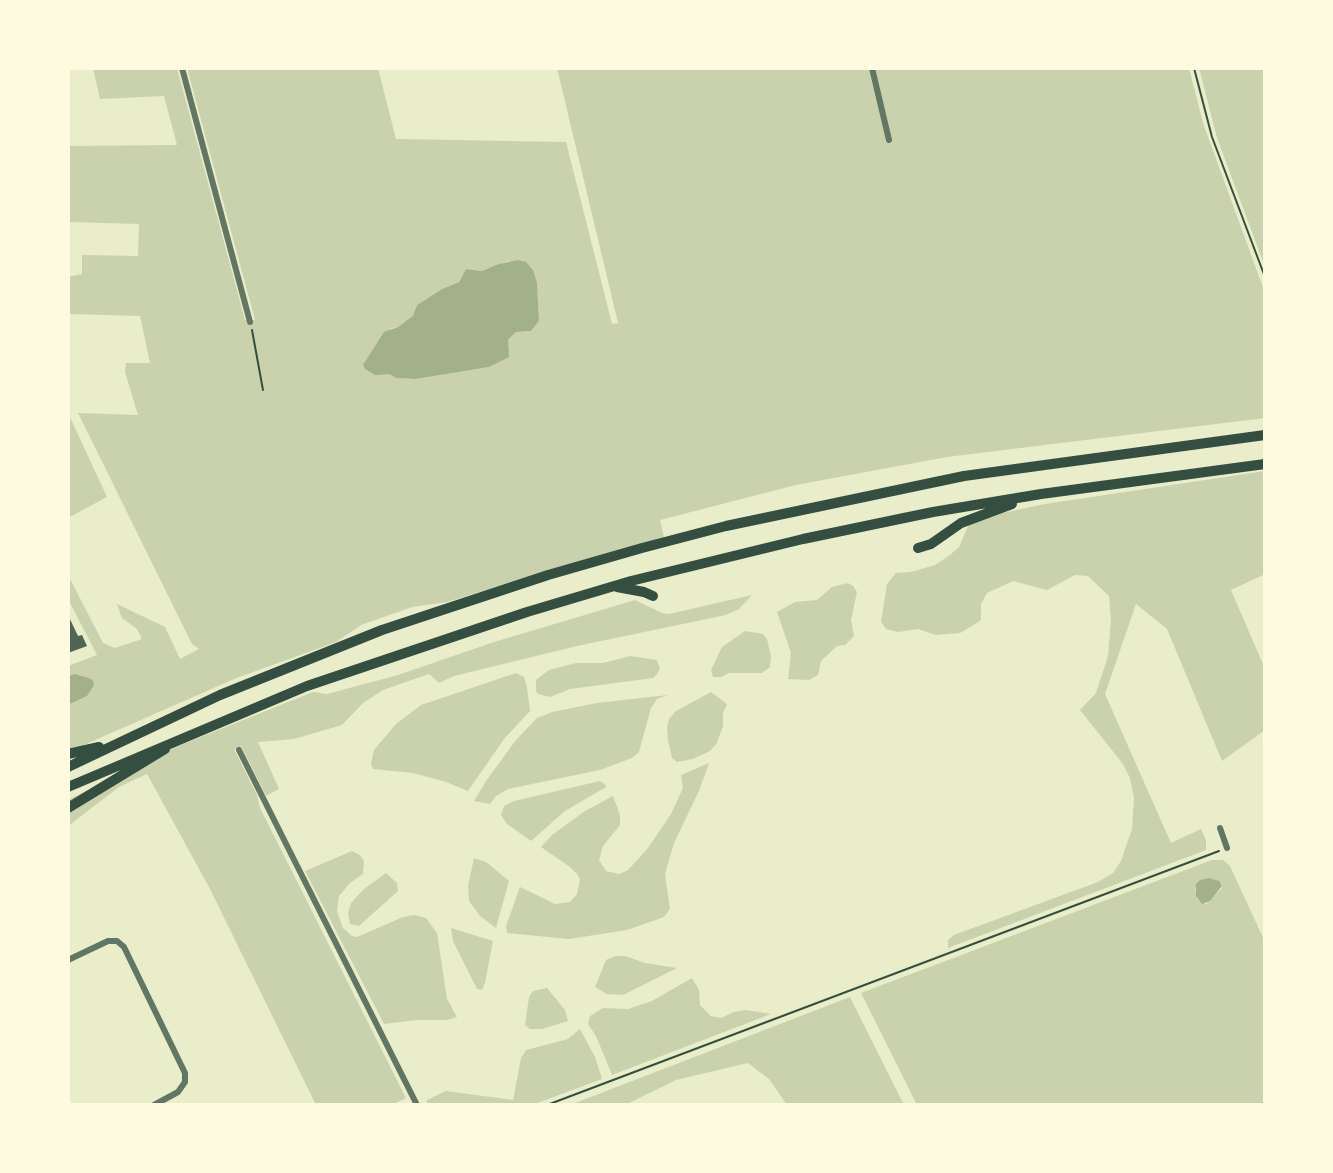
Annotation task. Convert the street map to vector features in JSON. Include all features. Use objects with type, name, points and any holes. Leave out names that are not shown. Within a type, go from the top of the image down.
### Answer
[{"type":"main road","points":[[68,767],[245,685],[382,630],[535,579],[642,548],[726,526],[964,477],[1265,435]]},
{"type":"main road","points":[[68,786],[316,682],[500,620],[614,586],[803,539],[933,512],[1041,494],[1265,464]]},
{"type":"main road","points":[[918,548],[931,544],[961,523],[978,515],[1041,494]]},
{"type":"main road","points":[[614,586],[635,589],[653,596]]},
{"type":"main road","points":[[68,808],[186,735]]},
{"type":"main road","points":[[68,754],[113,744]]},
{"type":"street","points":[[182,68],[250,322]]},
{"type":"street","points":[[872,68],[889,139]]},
{"type":"street","points":[[239,750],[417,1105]]},
{"type":"street","points":[[1220,828],[1227,848]]},
{"type":"street","points":[[68,960],[108,941],[117,941],[124,947],[185,1073],[185,1082],[178,1092],[154,1105]]},
{"type":"path","points":[[1194,68],[1212,137],[1265,277]]},
{"type":"path","points":[[250,322],[264,390]]},
{"type":"path","points":[[547,1105],[1227,848]]},
{"type":"shaded area","points":[[93,68],[177,68],[245,320],[255,320],[187,68],[378,68],[396,139],[566,142],[612,324],[618,323],[557,68],[1189,68],[1203,123],[1265,293],[1265,418],[947,457],[796,485],[660,520],[664,537],[447,602],[412,607],[361,625],[336,642],[234,679],[68,752],[68,705],[87,696],[89,678],[75,674],[68,676],[68,666],[97,655],[68,599],[68,575],[103,643],[115,648],[142,639],[137,629],[122,618],[117,604],[165,627],[180,659],[199,649],[192,644],[78,413],[138,415],[125,372],[126,363],[150,363],[140,316],[68,314],[68,277],[82,274],[82,255],[138,256],[139,224],[68,222],[68,146],[177,145],[164,96],[100,99]],"holes":[[[509,261],[537,283],[539,321],[531,331],[516,332],[489,367],[416,379],[382,374],[391,328],[398,327],[414,316],[417,305],[459,282],[466,269],[482,271]]]},
{"type":"shaded area","points":[[1199,68],[1265,68],[1265,267],[1217,138]]},
{"type":"shaded area","points":[[518,260],[526,262],[533,270],[537,283],[539,321],[531,331],[516,332],[508,340],[509,357],[489,367],[416,379],[396,378],[389,374],[375,375],[365,369],[363,365],[384,332],[398,327],[413,316],[417,305],[459,282],[466,269],[482,271]]},
{"type":"shaded area","points":[[68,413],[107,497],[68,518]]},
{"type":"shaded area","points":[[1265,471],[1265,574],[1231,590],[1265,669],[1265,730],[1222,761],[1167,629],[1136,604],[1105,694],[1171,843],[1201,829],[1206,840],[1206,850],[948,948],[948,940],[954,935],[1098,882],[1113,873],[1121,861],[1132,829],[1134,798],[1130,778],[1123,764],[1080,710],[1096,693],[1108,656],[1111,620],[1109,596],[1088,576],[1075,575],[1047,590],[1013,581],[987,593],[981,604],[981,620],[977,623],[960,633],[936,635],[918,629],[898,632],[886,629],[881,622],[887,584],[896,573],[935,565],[950,555],[959,547],[969,524],[983,517],[1045,504]]},
{"type":"shaded area","points":[[848,583],[857,592],[851,620],[854,636],[845,645],[837,646],[821,661],[818,675],[809,680],[788,679],[791,653],[777,612],[795,602],[817,600],[832,587]]},
{"type":"shaded area","points":[[752,595],[739,609],[726,615],[577,646],[454,676],[439,683],[429,674],[383,690],[363,703],[342,725],[294,739],[258,742],[279,789],[266,796],[241,746],[234,749],[257,795],[260,808],[406,1098],[392,1105],[316,1105],[210,889],[147,774],[119,787],[68,826],[68,800],[166,751],[313,692],[327,694],[398,675],[494,642],[635,600],[669,614]]},
{"type":"shaded area","points":[[745,631],[763,634],[767,639],[771,656],[770,667],[762,673],[729,673],[713,677],[711,670],[722,647]]},
{"type":"shaded area","points":[[630,656],[657,660],[660,669],[653,678],[570,689],[550,697],[536,691],[536,680],[549,670],[576,663],[603,663]]},
{"type":"shaded area","points":[[516,673],[524,677],[530,711],[504,739],[468,791],[413,773],[373,769],[371,763],[374,750],[396,724],[421,705]]},
{"type":"shaded area","points":[[75,674],[93,680],[94,685],[87,696],[68,705],[68,676]]},
{"type":"shaded area","points":[[711,692],[727,704],[717,743],[710,751],[693,759],[677,762],[672,758],[668,741],[669,719],[676,711]]},
{"type":"shaded area","points":[[668,695],[657,699],[651,708],[639,752],[632,758],[600,770],[508,789],[496,796],[490,804],[474,801],[516,740],[537,718],[552,712],[597,703]]},
{"type":"shaded area","points":[[709,763],[674,843],[665,874],[670,909],[664,917],[627,930],[569,939],[507,933],[506,926],[520,887],[555,904],[570,902],[577,894],[580,880],[578,875],[541,847],[552,835],[585,811],[613,796],[620,815],[620,825],[603,846],[599,860],[606,871],[619,874],[628,870],[648,848],[671,814],[683,788],[681,775]]},
{"type":"shaded area","points":[[600,781],[606,787],[565,811],[531,841],[507,824],[501,815],[504,806],[514,801]]},
{"type":"shaded area","points":[[352,851],[364,861],[363,874],[350,883],[339,896],[337,911],[343,928],[357,937],[403,917],[414,915],[426,918],[437,933],[447,999],[457,1017],[384,1024],[305,871]]},
{"type":"shaded area","points":[[474,858],[486,862],[509,881],[496,928],[480,916],[469,901],[468,886]]},
{"type":"shaded area","points":[[1212,860],[1223,860],[1230,866],[1265,942],[1265,1105],[917,1105],[861,993]],"holes":[[[1222,884],[1222,888],[1206,904],[1198,900],[1195,889]]]},
{"type":"shaded area","points":[[386,873],[397,883],[398,891],[359,926],[350,924],[348,913],[351,903],[364,889]]},
{"type":"shaded area","points":[[1209,878],[1219,881],[1222,886],[1210,901],[1202,904],[1196,896],[1196,884]]},
{"type":"shaded area","points":[[451,928],[493,941],[482,990],[477,989],[453,941]]},
{"type":"shaded area","points":[[615,956],[677,968],[623,995],[607,994],[595,987],[606,960]]},
{"type":"shaded area","points":[[692,978],[699,990],[700,1005],[711,1016],[721,1018],[746,1010],[771,1014],[612,1075],[596,1036],[588,1024],[590,1016],[603,1008],[628,1009],[652,1001]]},
{"type":"shaded area","points":[[547,988],[565,1010],[568,1021],[542,1029],[530,1029],[525,1025],[529,997],[533,991]]},
{"type":"shaded area","points":[[850,997],[904,1105],[787,1105],[769,1079],[748,1063],[676,1080],[625,1105],[570,1105]]},
{"type":"shaded area","points":[[580,1029],[595,1057],[602,1079],[532,1105],[427,1105],[427,1100],[446,1091],[513,1100],[521,1058],[526,1050],[568,1039]]},
{"type":"building","points":[[68,615],[78,636],[82,635],[87,646],[68,653]]}]
